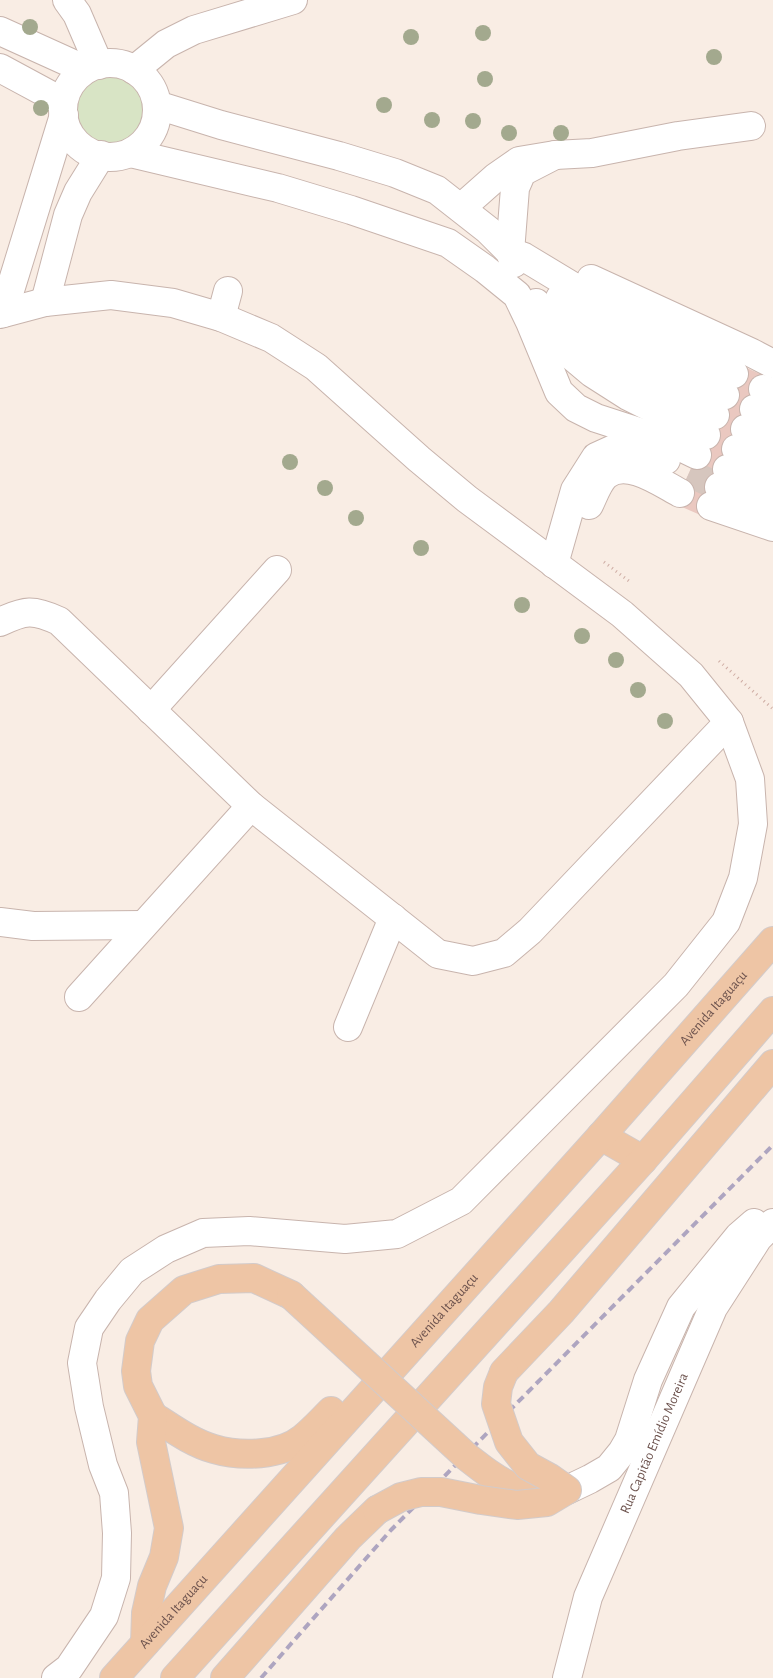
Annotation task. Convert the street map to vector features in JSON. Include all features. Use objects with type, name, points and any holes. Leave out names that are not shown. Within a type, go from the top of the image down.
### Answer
[{"type":"main road","name":"Avenida Itaguaçu","points":[[114,1678],[601,1136],[773,941]]},
{"type":"main road","points":[[175,1678],[643,1160],[773,1011]]},
{"type":"main road","points":[[567,1490],[528,1466],[509,1442],[496,1404],[498,1387],[504,1372],[561,1312],[773,1064]]},
{"type":"main road","points":[[601,1136],[643,1160]]},
{"type":"main road","points":[[145,1643],[146,1613],[152,1586],[164,1557],[169,1528],[151,1442],[153,1416],[138,1386],[136,1371],[140,1341],[150,1320],[184,1290],[219,1279],[254,1278],[291,1295],[467,1457],[489,1474],[509,1486],[528,1492],[544,1493],[567,1490]]},
{"type":"main road","points":[[153,1416],[184,1435],[214,1449],[239,1453],[258,1453],[286,1446],[302,1439],[337,1405],[356,1394],[373,1389]]},
{"type":"main road","points":[[225,1678],[348,1538],[377,1510],[401,1497],[422,1492],[441,1492],[517,1505],[547,1502],[567,1490]]},
{"type":"street","points":[[67,0],[77,14],[91,67]]},
{"type":"street","points":[[134,70],[166,44],[194,30],[293,0]]},
{"type":"street","points":[[0,31],[91,67]]},
{"type":"street","points":[[0,68],[63,108],[67,129],[76,141],[87,151],[101,156],[116,156],[130,153],[142,145],[151,133],[156,120],[157,105],[153,91],[145,78],[134,70],[120,64],[91,67],[76,76],[63,108],[2,314]]},
{"type":"street","points":[[157,105],[395,173],[437,190],[488,230],[514,264],[567,352],[592,373],[628,396],[707,434]]},
{"type":"street","points":[[461,208],[496,177],[519,161],[555,155],[592,153],[669,138],[751,126]]},
{"type":"street","points":[[130,153],[278,188],[351,210],[448,243],[485,269],[517,295],[559,392],[576,408],[596,418],[626,426],[670,442],[707,434]]},
{"type":"street","points":[[514,264],[515,188],[522,172],[555,155]]},
{"type":"street","points":[[45,302],[68,215],[78,192],[101,156]]},
{"type":"street","points":[[514,264],[524,257],[630,321],[707,434]]},
{"type":"street","points":[[514,264],[544,257],[752,353],[748,431],[773,527]]},
{"type":"street","points":[[2,314],[45,302],[111,295],[173,303],[225,304],[271,338],[316,367],[418,459],[555,565],[622,614],[691,675],[729,722],[750,778],[753,824],[743,878],[726,922],[676,985],[461,1201],[397,1234],[345,1239],[249,1231],[203,1233],[166,1249],[132,1271],[108,1300],[89,1328],[82,1363],[89,1407],[103,1465],[114,1494],[118,1533],[116,1578],[104,1616],[69,1668],[56,1678]]},
{"type":"street","points":[[555,565],[544,533],[578,452],[589,438],[607,429],[626,426]]},
{"type":"street","points":[[748,431],[773,441]]},
{"type":"street","points":[[748,431],[773,466]]},
{"type":"street","points":[[748,431],[773,489]]},
{"type":"street","points":[[748,431],[773,509]]},
{"type":"street","points":[[555,565],[605,475],[615,470],[629,468],[707,434]]},
{"type":"street","points":[[152,710],[277,570]]},
{"type":"street","points":[[0,622],[21,612],[42,613],[59,621],[251,806],[438,954],[473,961],[504,953],[530,931],[729,722]]},
{"type":"street","points":[[79,997],[251,806]]},
{"type":"street","points":[[348,1027],[393,918]]},
{"type":"street","points":[[0,922],[34,926],[143,925]]},
{"type":"street","points":[[567,1490],[609,1468],[622,1452],[629,1440],[648,1380],[681,1306],[739,1236],[773,1208]]},
{"type":"street","name":"Rua Capitão Emídio Moreira","points":[[567,1678],[588,1597],[713,1308],[758,1238],[773,1223]]},
{"type":"green space","points":[[111,75],[125,78],[137,85],[144,97],[147,111],[144,125],[137,137],[125,144],[111,147],[97,144],[85,137],[78,125],[75,111],[78,97],[85,85],[97,78]]},
{"type":"building","points":[[738,364],[769,378],[705,517],[675,504]]},
{"type":"tunnel","points":[[689,473],[719,487]]},
{"type":"railway","points":[[261,1678],[391,1530],[773,1145]]}]
